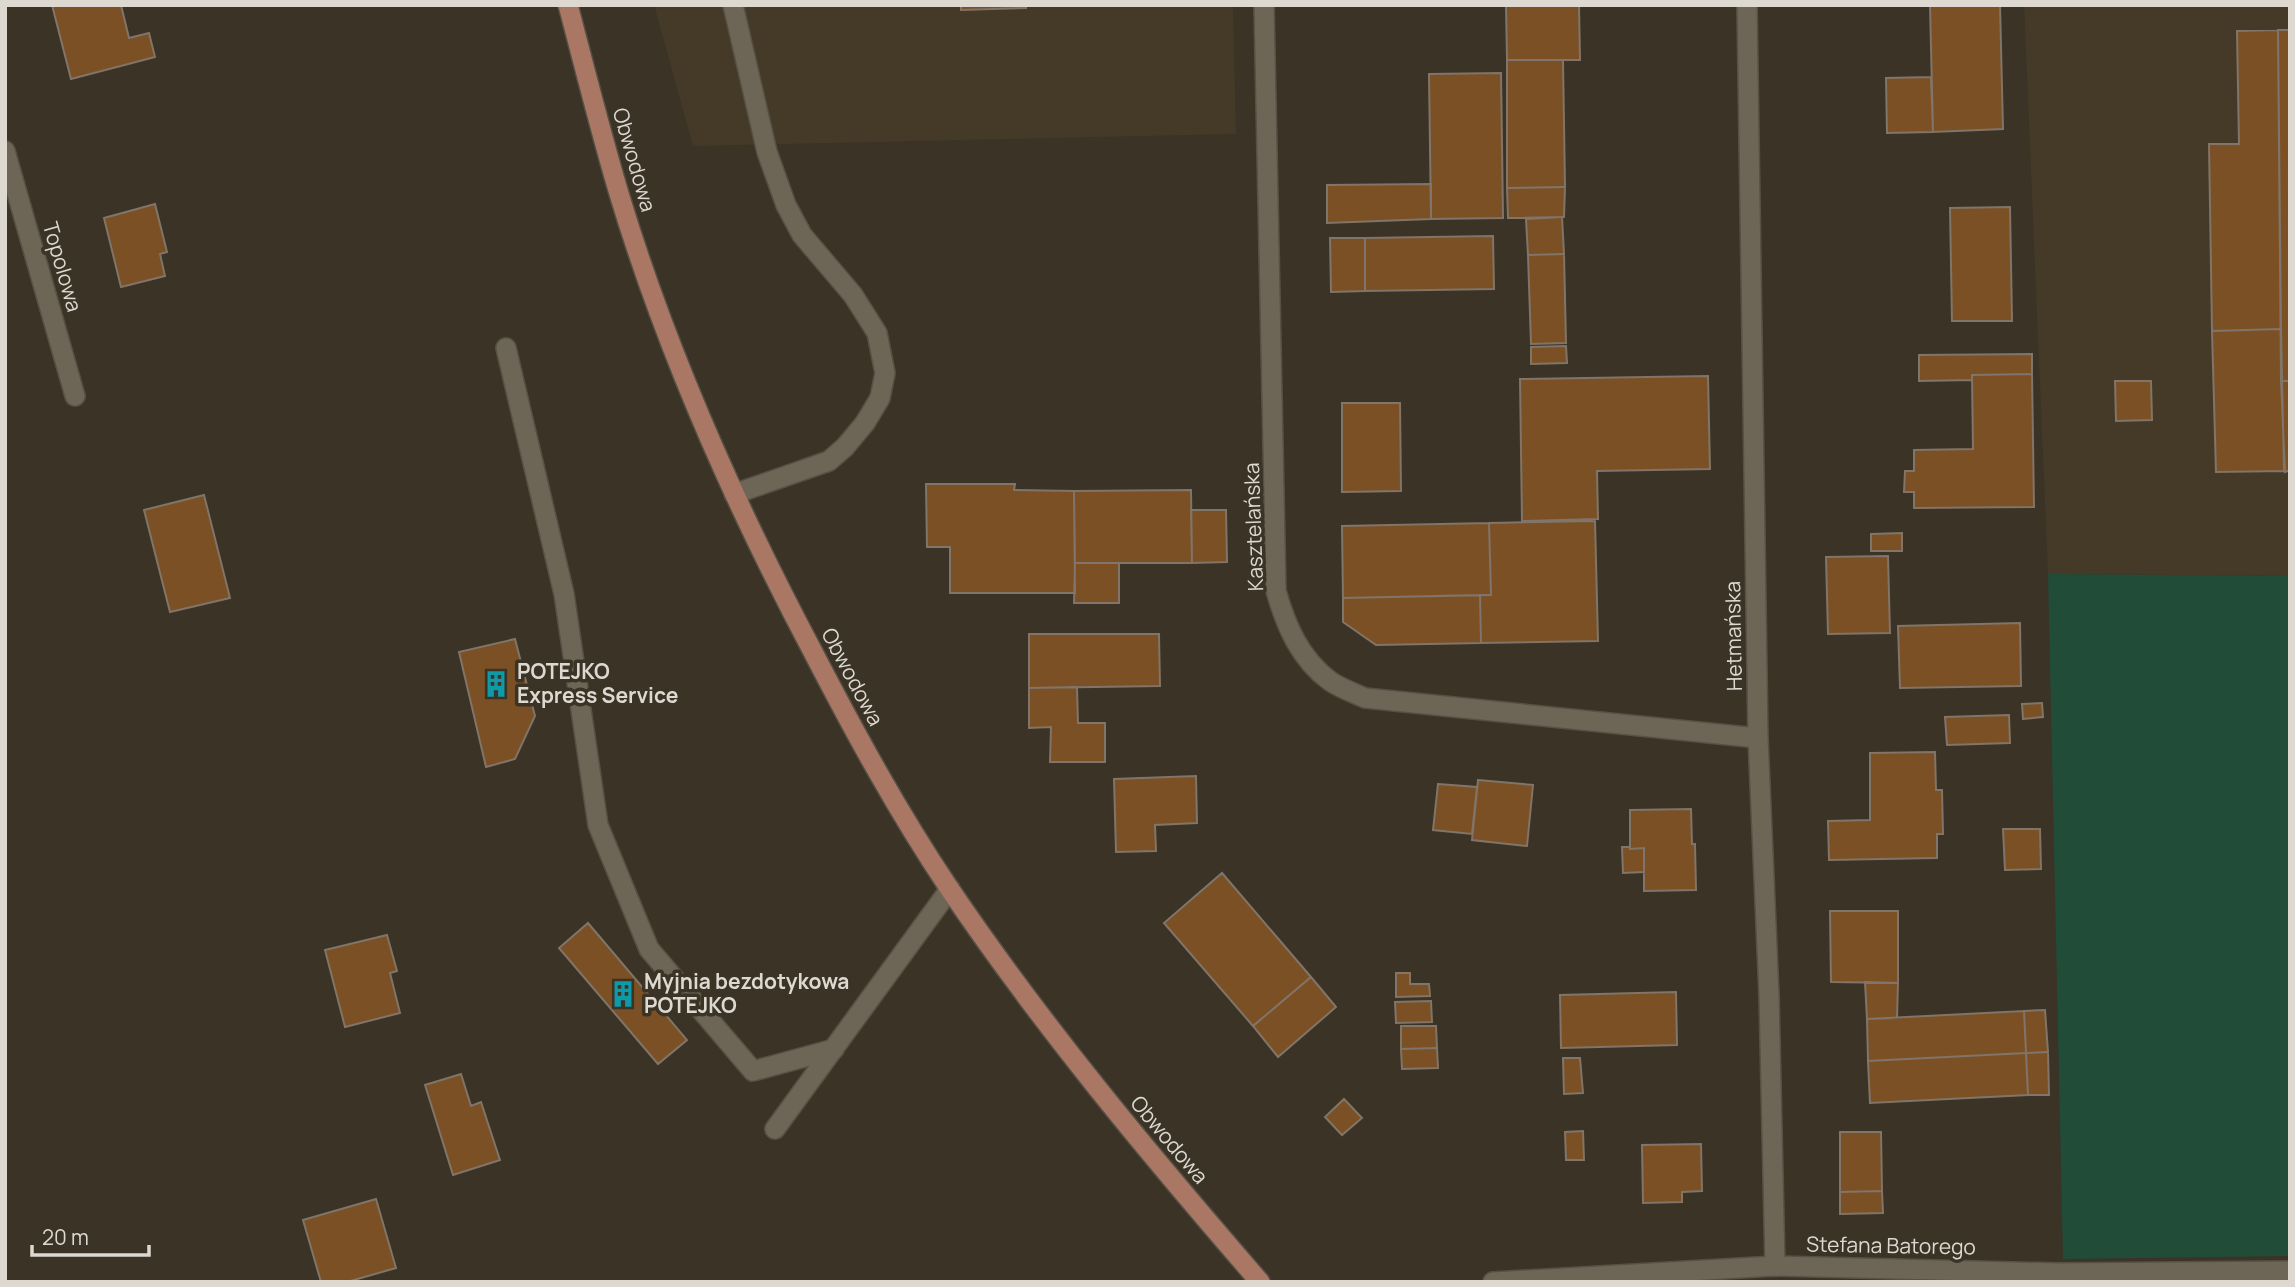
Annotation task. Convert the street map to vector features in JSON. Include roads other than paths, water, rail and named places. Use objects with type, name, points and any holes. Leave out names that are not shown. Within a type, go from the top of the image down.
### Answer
[{"type":"main road","name":"Obwodowa","points":[[568,5],[625,212],[685,379],[734,494],[783,596],[870,761],[950,889],[1036,1009],[1150,1156],[1260,1282]]},
{"type":"street","points":[[733,5],[767,152],[786,205],[802,235],[853,295],[877,333],[885,373],[880,398],[865,424],[829,461],[734,494]]},
{"type":"street","name":"Kasztelańska","points":[[1264,5],[1276,592],[1286,625],[1306,658],[1331,682],[1365,698],[1758,737]]},
{"type":"street","name":"Hetmańska","points":[[1747,5],[1758,737],[1769,995],[1775,1274]]},
{"type":"street","name":"Topolowa","points":[[5,151],[75,396]]},
{"type":"street","points":[[506,348],[564,594],[598,825],[649,949],[753,1071],[834,1049]]},
{"type":"street","points":[[775,1129],[950,889]]},
{"type":"street","name":"Stefana Batorego","points":[[1493,1282],[1775,1274],[2290,1271]]},
{"type":"place","name":"POTEJKO Express Service","points":[[496,684]]},
{"type":"place","name":"Myjnia bezdotykowa POTEJKO","points":[[623,994]]}]
